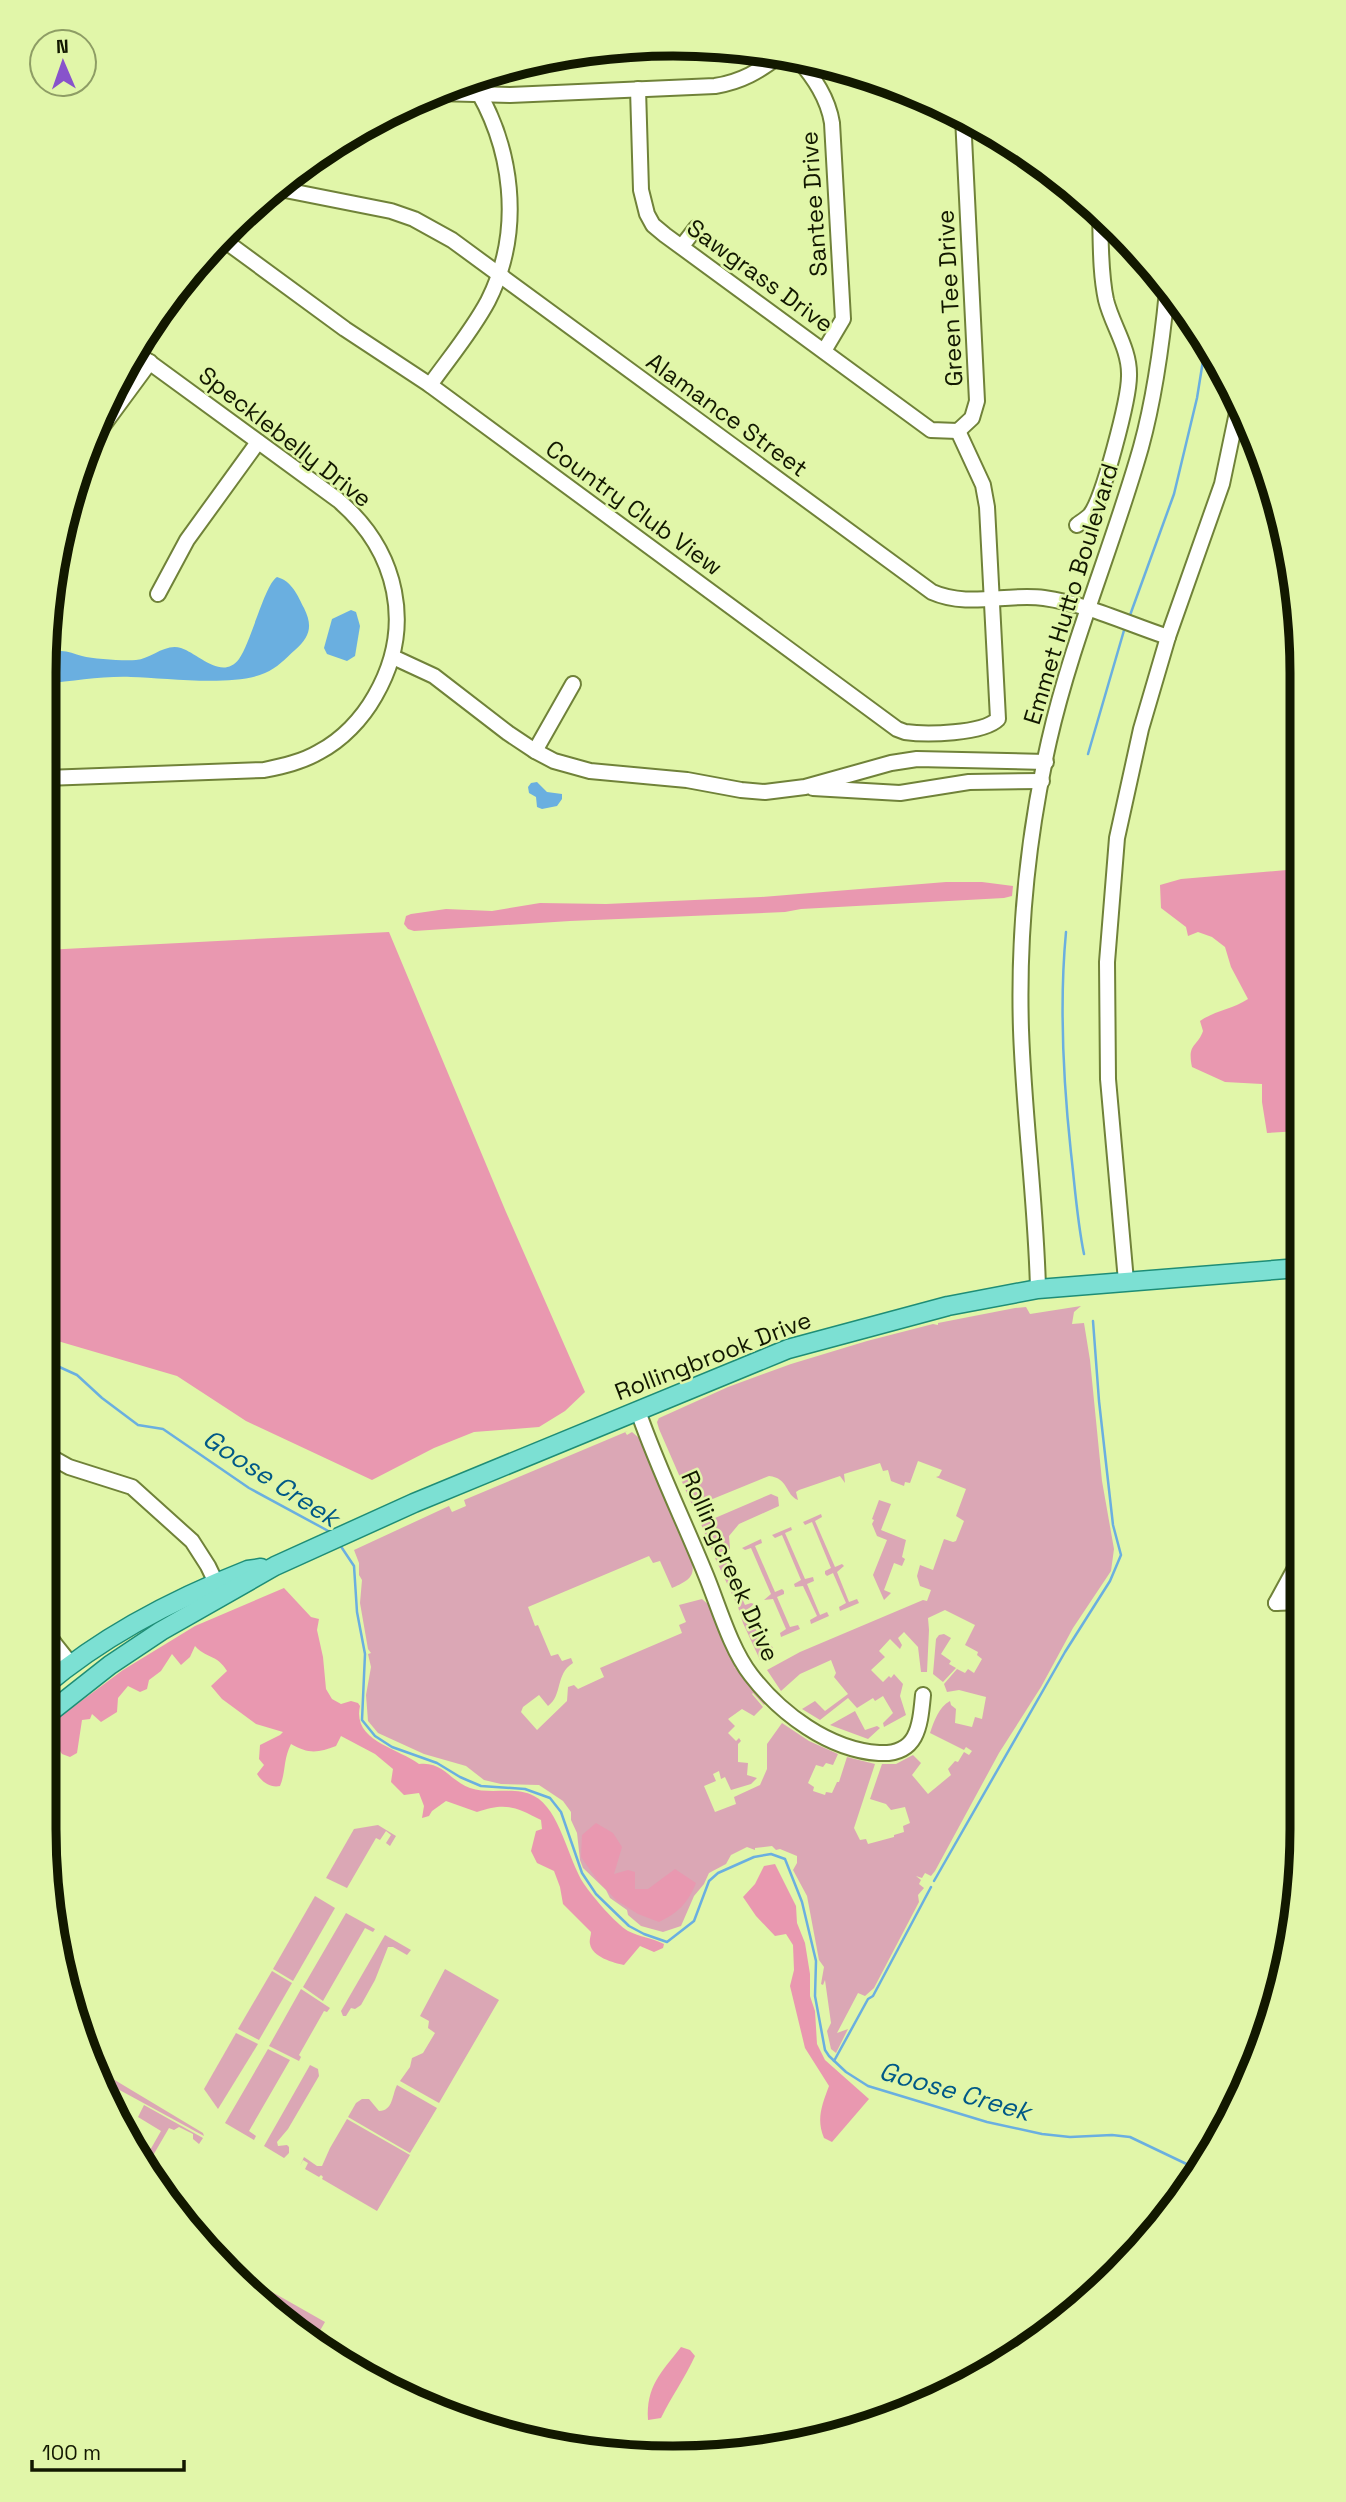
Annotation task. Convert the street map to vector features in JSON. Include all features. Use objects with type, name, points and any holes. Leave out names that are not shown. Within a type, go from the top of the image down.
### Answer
[{"type":"main road","name":"Rollingbrook Drive","points":[[219,1590],[247,1570],[275,1566],[414,1503],[788,1349],[948,1306],[1038,1289],[1290,1269]]},
{"type":"main road","points":[[56,1675],[70,1663],[168,1604],[219,1590]]},
{"type":"main road","points":[[56,1708],[120,1658],[219,1590]]},
{"type":"main road","points":[[56,1694],[70,1678],[70,1663]]},
{"type":"street","points":[[461,94],[715,86],[741,80],[768,64]]},
{"type":"street","name":"Santee Drive","points":[[807,71],[828,105],[832,123],[843,319],[824,351]]},
{"type":"street","points":[[430,386],[487,301],[499,275],[509,226],[506,162],[500,141],[477,88]]},
{"type":"street","name":"Sawgrass Drive","points":[[638,89],[640,179],[644,204],[653,225],[931,430],[958,431]]},
{"type":"street","name":"Green Tee Drive","points":[[958,431],[972,418],[977,401],[964,129]]},
{"type":"street","name":"Alamance Street","points":[[289,191],[373,207],[414,219],[452,240],[932,592],[953,599],[1044,598],[1168,636]]},
{"type":"street","points":[[682,246],[696,228]]},
{"type":"street","points":[[1077,525],[1090,514],[1099,497],[1121,421],[1129,376],[1125,353],[1107,303],[1104,285],[1105,233]]},
{"type":"street","name":"Country Club View","points":[[230,244],[345,329],[430,386],[897,729],[912,733],[975,729],[993,724],[998,719],[992,599]]},
{"type":"street","name":"Emmet Hutto Boulevard","points":[[1038,1289],[1023,1070],[1021,981],[1027,864],[1049,740],[1086,610],[1142,444],[1158,368],[1166,302]]},
{"type":"street","name":"Specklebelly Drive","points":[[56,778],[264,770],[288,765],[319,753],[343,736],[368,708],[386,677],[393,657],[397,605],[389,571],[374,540],[352,512],[143,357]]},
{"type":"street","points":[[117,407],[150,362]]},
{"type":"street","points":[[1126,1281],[1108,1098],[1107,962],[1117,838],[1141,729],[1168,636],[1222,484],[1235,419]]},
{"type":"street","points":[[958,431],[983,485],[992,599]]},
{"type":"street","points":[[158,594],[187,540],[258,442]]},
{"type":"street","points":[[393,657],[434,676],[535,751],[554,761],[590,771],[687,779],[741,790],[773,792],[917,759],[1046,762]]},
{"type":"street","points":[[535,751],[573,684]]},
{"type":"street","points":[[804,787],[900,793],[968,782],[1042,781]]},
{"type":"street","name":"Rollingcreek Drive","points":[[638,1411],[731,1636],[746,1667],[769,1695],[794,1718],[825,1737],[856,1748],[889,1753],[901,1750],[911,1743],[917,1732],[923,1695]]},
{"type":"street","points":[[56,1460],[69,1468],[132,1488],[192,1541],[219,1590]]},
{"type":"street","points":[[1290,1577],[1276,1603],[1290,1602]]},
{"type":"street","points":[[56,1653],[70,1663]]},
{"type":"shaded area","points":[[1290,870],[1290,1132],[1267,1133],[1262,1084],[1225,1082],[1192,1067],[1192,1050],[1203,1031],[1200,1021],[1248,999],[1231,967],[1225,947],[1212,937],[1198,932],[1188,936],[1186,927],[1161,908],[1160,885],[1181,879]]},
{"type":"shaded area","points":[[946,882],[982,882],[1013,886],[1012,896],[785,912],[414,931],[404,924],[406,916],[411,914],[446,909],[492,911],[540,903],[606,904],[761,897]]},
{"type":"shaded area","points":[[389,932],[506,1212],[585,1392],[565,1411],[539,1427],[474,1432],[434,1448],[372,1480],[246,1421],[177,1376],[56,1341],[56,949]]},
{"type":"shaded area","points":[[1081,1306],[1074,1312],[1072,1324],[1084,1323],[1090,1360],[1102,1481],[1114,1549],[1111,1571],[1073,1628],[1041,1687],[999,1753],[935,1871],[931,1876],[925,1873],[922,1878],[916,1876],[924,1888],[918,1895],[919,1902],[874,1988],[865,1996],[858,1993],[837,2033],[848,2029],[836,2053],[831,2049],[827,2031],[831,2023],[825,1980],[823,1985],[821,1984],[824,1967],[819,1960],[807,1896],[793,1870],[797,1856],[776,1850],[772,1846],[755,1850],[747,1847],[731,1855],[726,1864],[709,1873],[694,1896],[681,1926],[663,1932],[641,1926],[628,1915],[627,1910],[610,1898],[606,1890],[583,1868],[571,1812],[563,1801],[539,1785],[501,1784],[484,1780],[466,1766],[424,1754],[378,1733],[368,1721],[366,1695],[371,1667],[368,1654],[371,1653],[360,1603],[362,1580],[354,1550],[449,1506],[452,1512],[466,1506],[464,1500],[625,1432],[627,1435],[632,1432],[639,1438],[692,1564],[692,1573],[688,1579],[672,1588],[660,1561],[653,1563],[649,1556],[528,1607],[551,1656],[558,1654],[562,1661],[571,1658],[573,1663],[564,1673],[556,1696],[548,1706],[539,1695],[523,1707],[521,1712],[537,1730],[567,1701],[568,1687],[574,1685],[578,1689],[604,1677],[600,1668],[682,1633],[679,1625],[686,1622],[679,1605],[702,1599],[710,1606],[737,1666],[734,1668],[738,1668],[766,1703],[764,1705],[753,1693],[763,1707],[754,1716],[742,1709],[728,1719],[735,1726],[728,1733],[736,1741],[739,1738],[741,1741],[738,1744],[738,1762],[748,1763],[747,1775],[757,1778],[751,1784],[731,1790],[725,1777],[721,1779],[719,1771],[713,1774],[716,1781],[704,1786],[715,1812],[736,1804],[734,1797],[760,1785],[767,1769],[767,1744],[782,1723],[809,1741],[838,1754],[833,1765],[816,1765],[808,1783],[814,1787],[813,1791],[825,1795],[826,1792],[832,1793],[839,1782],[847,1757],[875,1764],[854,1828],[860,1840],[866,1839],[868,1844],[894,1837],[904,1832],[903,1826],[910,1823],[905,1807],[891,1810],[886,1804],[870,1799],[882,1764],[896,1764],[913,1755],[921,1763],[912,1775],[928,1794],[951,1775],[948,1769],[955,1761],[958,1762],[964,1752],[969,1755],[972,1751],[966,1747],[964,1750],[930,1733],[940,1711],[950,1701],[956,1709],[955,1723],[972,1727],[975,1717],[982,1719],[986,1697],[959,1690],[947,1692],[944,1684],[957,1669],[965,1673],[968,1669],[974,1673],[982,1659],[977,1655],[978,1652],[965,1645],[975,1625],[945,1610],[928,1618],[927,1672],[921,1672],[918,1647],[904,1632],[898,1638],[902,1645],[900,1649],[890,1639],[879,1651],[885,1657],[871,1670],[883,1682],[894,1674],[903,1684],[900,1696],[906,1715],[884,1727],[883,1723],[893,1713],[883,1696],[875,1701],[873,1698],[857,1708],[848,1698],[820,1720],[802,1709],[815,1701],[825,1711],[848,1694],[834,1677],[836,1673],[831,1660],[800,1674],[781,1691],[767,1670],[800,1652],[923,1600],[927,1601],[931,1590],[920,1586],[917,1576],[920,1565],[933,1570],[944,1539],[956,1541],[964,1521],[956,1516],[966,1489],[936,1477],[942,1470],[918,1461],[910,1483],[905,1482],[904,1486],[891,1481],[888,1470],[883,1471],[880,1463],[844,1474],[845,1483],[840,1476],[799,1490],[796,1492],[798,1500],[784,1483],[769,1476],[693,1507],[657,1422],[659,1418],[728,1387],[867,1341],[933,1324],[1015,1308],[1026,1307],[1030,1314]]},
{"type":"shaded area","points":[[771,1494],[778,1497],[779,1506],[739,1524],[729,1536],[730,1549],[714,1555],[701,1524]]},
{"type":"shaded area","points":[[879,1500],[891,1504],[881,1530],[906,1540],[902,1557],[905,1559],[902,1566],[894,1563],[884,1590],[891,1593],[884,1600],[873,1575],[887,1540],[877,1536],[872,1524]]},
{"type":"shaded area","points":[[821,1514],[822,1517],[815,1521],[835,1567],[842,1564],[844,1566],[837,1572],[849,1602],[857,1599],[859,1603],[840,1611],[839,1607],[846,1603],[833,1573],[827,1576],[825,1574],[825,1571],[831,1568],[812,1522],[805,1525],[803,1522]]},
{"type":"shaded area","points":[[791,1527],[792,1530],[785,1533],[805,1579],[813,1577],[814,1581],[807,1584],[820,1615],[827,1612],[829,1616],[811,1624],[810,1620],[817,1616],[803,1586],[795,1587],[794,1584],[801,1580],[782,1535],[775,1538],[772,1535]]},
{"type":"shaded area","points":[[761,1539],[762,1543],[755,1546],[775,1592],[782,1589],[784,1591],[784,1594],[777,1597],[790,1627],[798,1625],[800,1629],[781,1637],[780,1633],[786,1629],[773,1599],[764,1600],[771,1594],[751,1548],[742,1548]]},
{"type":"shaded area","points":[[723,1555],[745,1605],[754,1604],[747,1610],[763,1645],[769,1642],[773,1648],[771,1653],[760,1660],[715,1558]]},
{"type":"shaded area","points":[[284,1588],[311,1617],[319,1619],[317,1630],[326,1689],[332,1699],[341,1704],[351,1701],[358,1703],[359,1718],[370,1736],[419,1764],[440,1768],[470,1788],[527,1793],[534,1796],[551,1812],[578,1874],[598,1902],[628,1931],[664,1944],[663,1948],[654,1952],[640,1946],[624,1965],[604,1959],[592,1949],[591,1932],[563,1904],[554,1871],[537,1863],[531,1851],[536,1831],[542,1829],[541,1820],[510,1807],[477,1812],[446,1801],[429,1816],[422,1818],[424,1806],[419,1793],[404,1795],[391,1782],[393,1769],[375,1754],[341,1736],[336,1746],[318,1751],[303,1750],[291,1744],[280,1786],[267,1784],[257,1774],[264,1765],[259,1759],[260,1745],[283,1732],[256,1724],[222,1699],[211,1686],[227,1671],[219,1662],[195,1646],[190,1657],[181,1665],[172,1654],[161,1671],[149,1680],[147,1689],[140,1692],[128,1686],[118,1698],[117,1712],[101,1722],[92,1714],[90,1719],[82,1720],[77,1753],[70,1757],[62,1754],[56,1745],[56,1721],[61,1716],[123,1670],[195,1626]]},
{"type":"shaded area","points":[[944,1634],[951,1638],[941,1654],[956,1668],[943,1682],[933,1674],[936,1639]]},
{"type":"shaded area","points":[[855,1711],[865,1730],[877,1726],[880,1728],[868,1739],[830,1725]]},
{"type":"shaded area","points":[[596,1823],[613,1833],[622,1847],[614,1874],[628,1870],[635,1872],[635,1889],[648,1889],[675,1869],[696,1883],[682,1907],[659,1922],[638,1914],[616,1900],[581,1857],[582,1835]]},
{"type":"shaded area","points":[[378,1825],[396,1836],[390,1846],[386,1843],[391,1835],[386,1831],[380,1840],[376,1838],[347,1888],[326,1878],[354,1829]]},
{"type":"shaded area","points":[[775,1864],[796,1906],[797,1923],[805,1943],[817,2044],[825,2060],[869,2099],[832,2142],[824,2138],[820,2125],[822,2106],[829,2086],[805,2048],[790,1986],[794,1970],[793,1945],[786,1934],[775,1936],[743,1897],[755,1884],[764,1866]]},
{"type":"shaded area","points":[[315,1896],[335,1908],[293,1981],[273,1969]]},
{"type":"shaded area","points":[[346,1913],[375,1929],[373,1932],[365,1928],[323,2001],[303,1987]]},
{"type":"shaded area","points":[[385,1935],[411,1950],[407,1955],[388,1947],[375,1980],[361,2005],[355,2009],[351,2008],[346,2016],[343,2016],[341,2011]]},
{"type":"shaded area","points":[[445,1969],[499,2000],[439,2103],[400,2081],[410,2067],[412,2058],[423,2053],[435,2033],[428,2028],[429,2021],[420,2016]]},
{"type":"shaded area","points":[[272,1971],[292,1983],[259,2040],[238,2029]]},
{"type":"shaded area","points":[[301,1989],[330,2008],[327,2012],[324,2011],[299,2055],[299,2061],[269,2046]]},
{"type":"shaded area","points":[[236,2033],[258,2044],[218,2109],[204,2089]]},
{"type":"shaded area","points":[[268,2049],[290,2060],[249,2131],[256,2136],[254,2140],[225,2123]]},
{"type":"shaded area","points":[[310,2065],[318,2069],[319,2076],[288,2129],[277,2142],[278,2146],[289,2147],[289,2153],[284,2158],[264,2146]]},
{"type":"shaded area","points":[[108,2076],[203,2133],[204,2136],[113,2086]]},
{"type":"shaded area","points":[[397,2085],[437,2108],[410,2153],[348,2117],[356,2103],[362,2099],[369,2099],[379,2111],[384,2110],[391,2102]]},
{"type":"shaded area","points":[[144,2105],[203,2138],[199,2144],[193,2139],[193,2134],[179,2127],[174,2130],[169,2128],[151,2158],[148,2153],[161,2131],[138,2117]]},
{"type":"shaded area","points":[[347,2119],[410,2155],[377,2211],[322,2179],[321,2175],[319,2177],[305,2169],[308,2163],[303,2160],[300,2166],[304,2157],[317,2166],[322,2166]]},
{"type":"shaded area","points":[[255,2282],[325,2322],[318,2333]]},
{"type":"shaded area","points":[[681,2347],[690,2350],[695,2356],[661,2418],[648,2420],[650,2398],[656,2380]]},
{"type":"water","points":[[277,577],[291,585],[307,614],[309,631],[300,645],[265,673],[218,681],[120,677],[56,683],[57,651],[94,658],[130,660],[142,659],[175,647],[218,667],[232,665],[244,651],[272,582]]},
{"type":"water","points":[[351,610],[356,612],[360,626],[355,656],[347,661],[327,654],[324,648],[332,619]]},
{"type":"water","points":[[537,782],[547,792],[562,794],[557,806],[542,809],[537,807],[536,797],[529,793],[528,787]]},
{"type":"waterway","points":[[1129,618],[1174,494],[1197,398],[1203,359]]},
{"type":"waterway","points":[[1088,754],[1125,627]]},
{"type":"waterway","points":[[1066,932],[1062,1015],[1064,1070],[1076,1204],[1084,1254]]},
{"type":"waterway","points":[[934,1881],[1065,1652],[1110,1581],[1121,1555],[1113,1525],[1093,1321]]},
{"type":"waterway","name":"Goose Creek","points":[[56,1365],[77,1375],[138,1425],[163,1429],[249,1488],[332,1533]]},
{"type":"waterway","name":"Goose Creek","points":[[340,1545],[354,1566],[357,1612],[365,1654],[362,1720],[375,1736],[392,1747],[437,1763],[481,1786],[525,1789],[550,1798],[561,1812],[582,1873],[596,1894],[629,1926],[667,1942],[694,1921],[709,1881],[718,1873],[754,1857],[771,1854],[785,1859],[802,1902],[816,1961],[815,1996],[825,2050],[846,2072],[868,2086],[987,2122],[1070,2137],[1130,2137],[1190,2166]]},
{"type":"waterway","points":[[834,2061],[868,1999],[873,1996],[931,1887]]}]
